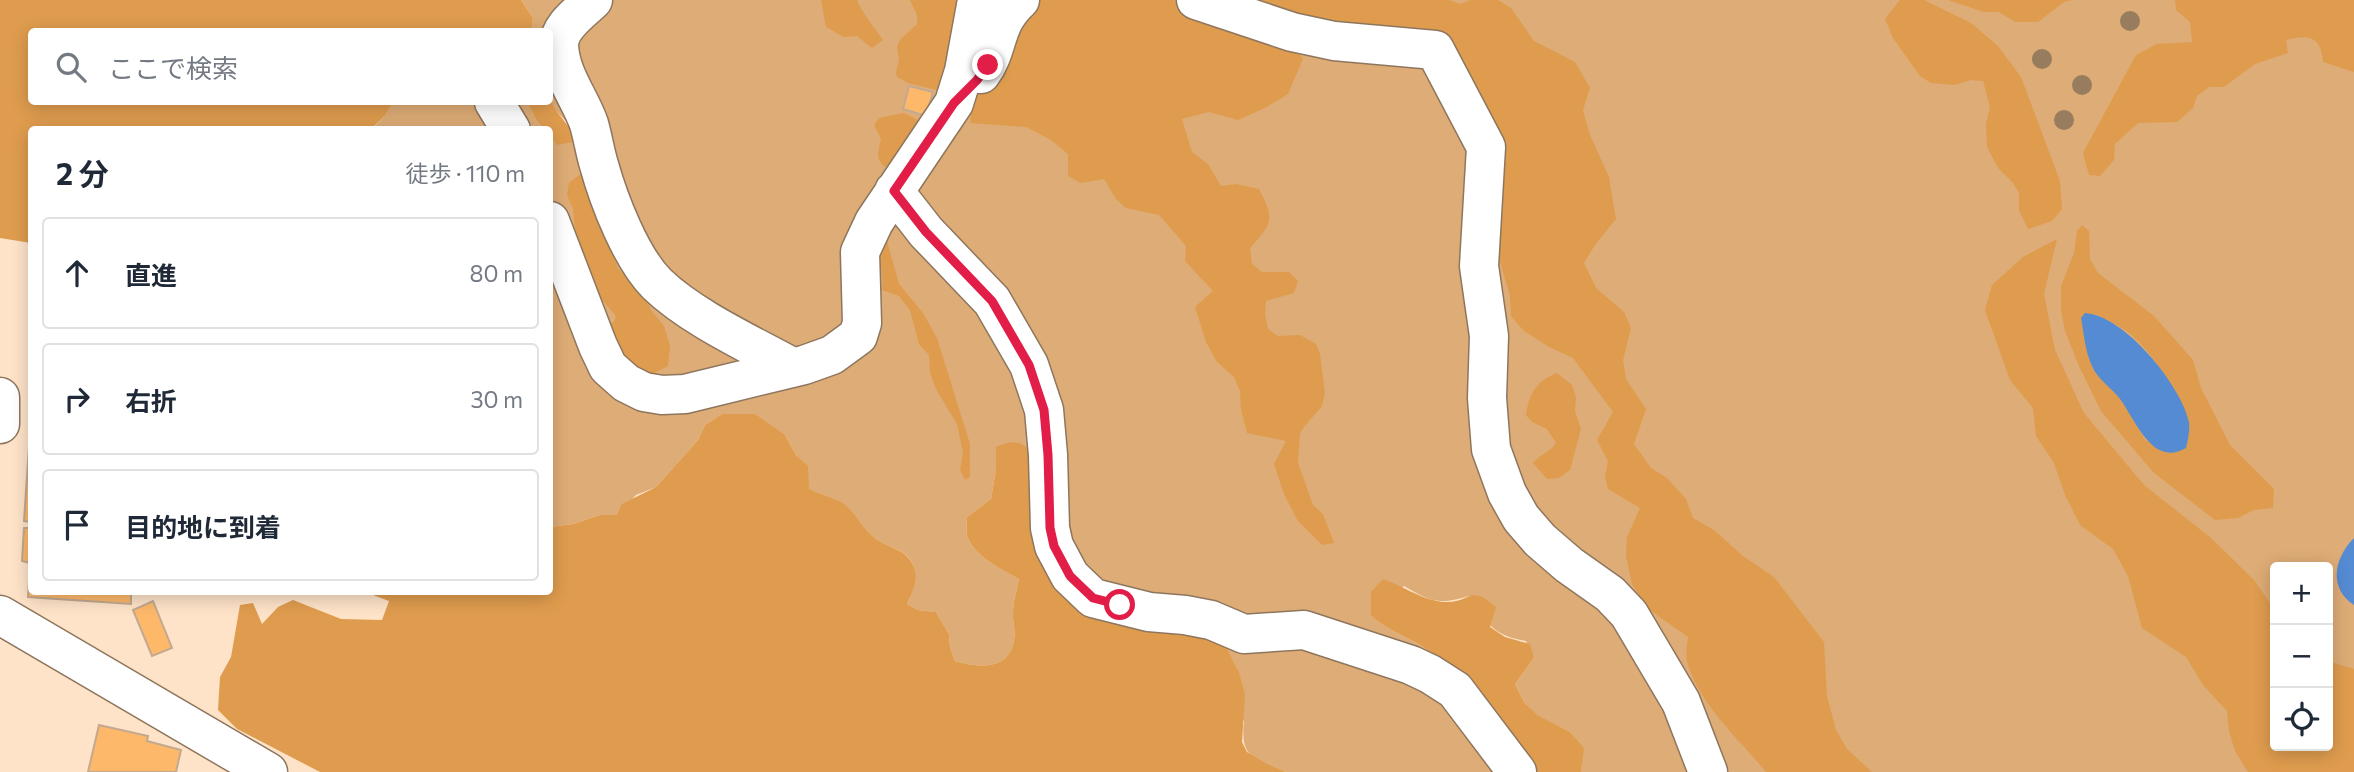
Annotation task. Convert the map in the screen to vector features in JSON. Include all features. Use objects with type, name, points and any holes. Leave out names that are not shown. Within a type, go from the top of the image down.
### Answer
[{"type":"street","points":[[593,0],[562,32],[559,45],[567,80],[588,123],[600,168],[622,227],[639,262],[657,283],[677,300],[792,367]]},
{"type":"street","points":[[954,103],[964,71],[977,0]]},
{"type":"street","points":[[553,229],[598,346],[608,367],[626,383],[653,393],[685,394],[832,355],[858,336],[862,323],[860,252],[874,222],[954,103],[988,65],[1000,24],[1020,0]]},
{"type":"street","points":[[1196,0],[1313,37],[1435,50],[1486,147],[1479,266],[1489,337],[1487,398],[1491,449],[1507,493],[1521,518],[1540,540],[1610,594],[1629,614],[1681,702],[1708,772]]},
{"type":"street","points":[[496,105],[508,126]]},
{"type":"street","points":[[894,191],[926,232],[992,301],[1029,365],[1044,410],[1050,528],[1054,546],[1070,576],[1093,598],[1149,612],[1211,620],[1244,634],[1304,629],[1411,665],[1455,690],[1517,772]]},
{"type":"street","points":[[0,397],[0,424]]},
{"type":"street","points":[[0,615],[268,772]]},
{"type":"shaded area","points":[[0,0],[521,0],[533,18],[532,28],[28,28],[28,105],[391,105],[374,126],[28,126],[28,243],[0,238]]},
{"type":"shaded area","points":[[521,0],[2354,0],[2354,772],[1581,772],[1583,748],[1570,732],[1537,716],[1524,702],[1515,684],[1534,658],[1526,641],[1498,631],[1486,621],[1469,596],[1435,600],[1421,596],[1404,586],[1371,616],[1424,648],[1444,666],[1527,772],[1286,772],[1252,756],[1244,743],[1244,721],[1115,610],[996,447],[996,469],[991,499],[967,517],[967,535],[975,549],[996,566],[1019,579],[1013,608],[1014,637],[1011,650],[1006,657],[991,665],[955,661],[949,634],[936,612],[918,610],[907,604],[915,578],[909,558],[875,538],[843,504],[808,489],[807,466],[796,455],[785,435],[722,414],[705,425],[698,440],[656,487],[636,495],[617,515],[600,515],[573,524],[553,527],[553,139],[558,145],[570,125],[552,105],[553,28],[531,28],[533,18]]},
{"type":"shaded area","points":[[821,0],[857,0],[883,40],[872,48],[857,36],[844,37],[826,27]]},
{"type":"shaded area","points":[[910,0],[970,0],[937,102],[936,90],[908,83],[897,77],[897,47],[900,40],[917,24],[917,15]]},
{"type":"shaded area","points":[[1029,0],[1173,0],[1290,39],[1303,59],[1288,94],[1265,108],[1238,120],[1209,112],[1182,119],[1192,152],[1208,164],[1221,186],[1236,184],[1259,189],[1268,208],[1269,221],[1250,248],[1252,264],[1262,272],[1289,272],[1298,281],[1294,293],[1266,301],[1265,314],[1268,329],[1278,336],[1300,335],[1316,344],[1320,354],[1325,393],[1322,406],[1300,434],[1298,463],[1313,505],[1323,514],[1334,543],[1322,545],[1298,521],[1284,494],[1274,464],[1286,441],[1247,433],[1241,410],[1240,391],[1234,377],[1217,362],[1206,342],[1195,307],[1213,291],[1185,261],[1186,246],[1159,215],[1126,208],[1116,199],[1104,179],[1081,183],[1068,176],[1068,154],[1051,140],[1026,127],[970,123],[973,94]]},
{"type":"shaded area","points":[[1223,0],[1449,0],[1461,4],[1470,0],[1498,0],[1511,8],[1534,41],[1575,62],[1590,88],[1583,110],[1590,135],[1609,177],[1616,219],[1584,263],[1596,288],[1624,312],[1631,328],[1623,360],[1626,379],[1646,409],[1634,444],[1651,468],[1667,478],[1686,499],[1693,518],[1714,530],[1743,556],[1774,577],[1824,642],[1827,696],[1836,730],[1847,749],[1872,772],[1766,772],[1722,722],[1702,694],[1687,662],[1688,637],[1647,608],[1632,584],[1626,556],[1627,537],[1640,508],[1608,489],[1605,477],[1608,461],[1597,440],[1613,412],[1573,358],[1524,331],[1511,316],[1510,296],[1499,258],[1501,214],[1440,43]]},
{"type":"shaded area","points":[[1900,0],[1924,0],[1971,23],[1998,46],[2021,77],[2060,181],[2062,209],[2052,221],[2028,229],[2019,211],[2019,193],[1998,168],[1987,147],[1986,124],[1990,107],[1983,81],[1971,80],[1954,85],[1931,83],[1920,76],[1893,38],[1885,19]]},
{"type":"shaded area","points":[[1948,0],[2072,0],[2064,2],[2038,22],[2016,22],[1998,12],[1984,12]]},
{"type":"shaded area","points":[[2175,0],[2354,0],[2354,72],[2323,62],[2320,47],[2312,39],[2301,37],[2286,40],[2288,53],[2255,64],[2224,87],[2209,87],[2197,96],[2193,108],[2177,122],[2138,123],[2115,144],[2114,160],[2100,176],[2089,175],[2083,153],[2136,55],[2157,44],[2192,42],[2190,22],[2176,10]]},
{"type":"shaded area","points":[[391,105],[528,105],[541,126],[375,126]]},
{"type":"shaded area","points":[[528,105],[553,105],[579,141],[557,145],[553,140],[553,126],[541,126]]},
{"type":"shaded area","points":[[904,113],[920,121],[888,169],[879,159],[881,139],[874,125],[879,118]]},
{"type":"shaded area","points":[[589,174],[618,269],[644,293],[651,310],[664,326],[670,346],[668,366],[649,376],[614,362],[610,323],[614,322],[616,316],[599,296],[596,283],[582,258],[576,240],[573,209],[567,195],[569,183],[579,175]]},
{"type":"shaded area","points":[[2082,225],[2089,231],[2090,259],[2098,273],[2154,316],[2193,360],[2201,388],[2230,445],[2274,489],[2273,508],[2254,510],[2238,518],[2215,520],[2154,473],[2101,411],[2065,331],[2061,310],[2061,286],[2074,253],[2077,231]],"holes":[[[2095,314],[2129,333],[2148,353],[2176,395],[2183,410],[2189,436],[2146,441],[2120,398],[2093,369]]]},
{"type":"shaded area","points":[[2057,239],[2044,294],[2055,350],[2084,413],[2144,485],[2211,538],[2254,580],[2270,603],[2270,751],[2333,751],[2333,663],[2354,669],[2354,772],[2248,772],[2235,751],[2227,711],[2203,685],[2186,657],[2142,628],[2128,576],[2113,549],[2080,525],[2065,495],[2054,463],[2036,436],[2033,408],[2010,380],[1985,310],[1992,285],[2023,257]]},
{"type":"shaded area","points":[[887,241],[899,284],[923,313],[937,338],[970,444],[970,477],[965,480],[960,470],[963,453],[957,424],[937,391],[930,373],[929,355],[919,344],[910,310],[899,296],[882,290],[880,259]]},
{"type":"shaded area","points":[[1557,373],[1572,385],[1576,398],[1575,411],[1581,429],[1570,470],[1559,478],[1547,479],[1533,463],[1556,443],[1547,429],[1532,422],[1526,415],[1535,389]]},
{"type":"shaded area","points":[[722,414],[755,414],[785,435],[796,455],[808,466],[809,489],[844,504],[875,538],[898,550],[912,563],[915,584],[907,604],[918,610],[936,612],[949,634],[955,661],[982,666],[999,662],[1011,650],[1014,637],[1013,608],[1019,579],[988,561],[975,549],[967,535],[967,517],[991,499],[996,469],[996,447],[1015,442],[1024,445],[1038,459],[1061,571],[1225,645],[1239,673],[1245,694],[1242,742],[1247,752],[1286,772],[320,772],[237,729],[218,710],[220,677],[231,657],[240,605],[253,603],[262,624],[278,607],[293,600],[341,619],[382,620],[389,601],[373,595],[553,595],[553,527],[573,524],[600,515],[617,515],[622,504],[656,487],[698,440],[705,425]]},
{"type":"shaded area","points":[[1383,579],[1437,601],[1454,602],[1475,595],[1496,607],[1490,627],[1505,637],[1530,644],[1534,658],[1515,684],[1524,702],[1537,715],[1570,732],[1584,748],[1581,772],[1527,772],[1469,695],[1431,653],[1371,616],[1371,592]]},
{"type":"water","points":[[2085,313],[2117,326],[2149,354],[2163,372],[2184,407],[2189,422],[2186,448],[2163,452],[2154,447],[2120,399],[2094,371],[2081,318]]},
{"type":"water","points":[[2354,538],[2354,605],[2340,590],[2337,573],[2342,555]]},
{"type":"building","points":[[909,86],[933,92],[926,116],[903,109]]},
{"type":"building","points":[[28,462],[28,522],[24,521]]},
{"type":"building","points":[[24,528],[28,528],[28,562],[22,561]]},
{"type":"building","points":[[131,595],[131,604],[28,597]]},
{"type":"building","points":[[153,601],[172,648],[152,656],[133,610]]},
{"type":"building","points":[[99,725],[148,736],[147,741],[181,750],[176,772],[88,772]]},
{"type":"route","points":[[988,65],[954,103],[894,191],[926,232],[992,301],[1007,324],[1029,365],[1044,410],[1050,528],[1054,546],[1070,576],[1093,598],[1120,605]]}]
